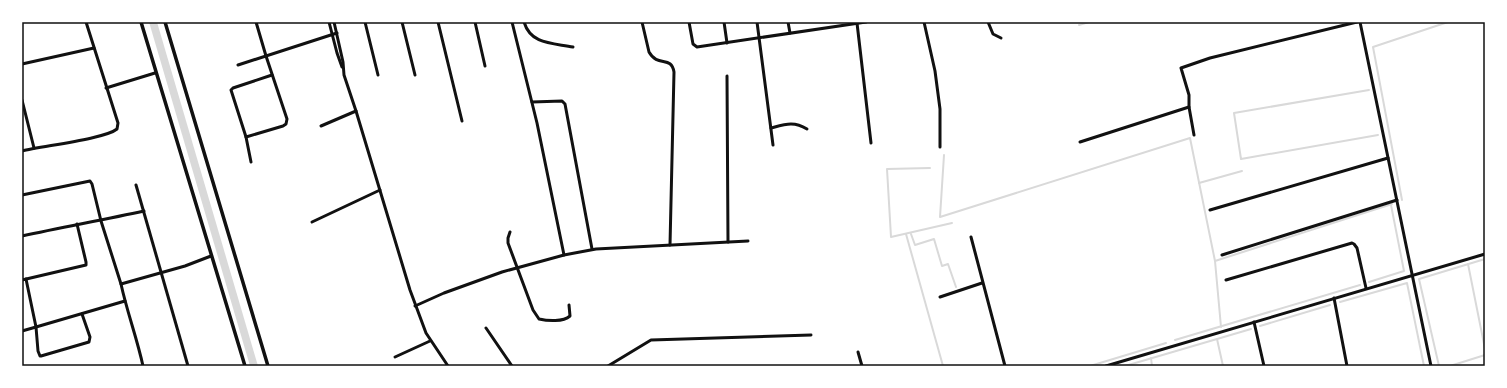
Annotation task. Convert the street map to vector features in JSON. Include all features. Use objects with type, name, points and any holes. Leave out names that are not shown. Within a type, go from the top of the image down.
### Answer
[{"type":"street","points":[[22,151],[60,144],[116,130],[118,127],[86,22]]},
{"type":"street","points":[[141,22],[155,73],[245,366]]},
{"type":"street","points":[[165,22],[268,366]]},
{"type":"street","points":[[246,137],[286,124],[287,119],[256,22]]},
{"type":"street","points":[[329,22],[337,53],[343,68]]},
{"type":"street","points":[[334,22],[344,75],[415,306],[430,341],[448,366]]},
{"type":"street","points":[[365,22],[378,75]]},
{"type":"street","points":[[402,22],[415,75]]},
{"type":"street","points":[[438,22],[462,121]]},
{"type":"street","points":[[475,22],[486,66]]},
{"type":"street","points":[[512,22],[532,102],[564,255]]},
{"type":"street","points":[[524,22],[526,30],[534,38],[573,47]]},
{"type":"street","points":[[642,22],[651,56],[658,61],[670,63],[674,72],[670,245]]},
{"type":"street","points":[[689,22],[692,40],[695,47],[760,39],[849,23],[866,22]]},
{"type":"street","points":[[724,22],[727,43]]},
{"type":"street","points":[[757,22],[773,146]]},
{"type":"street","points":[[788,22],[790,33]]},
{"type":"street","points":[[924,22],[935,71],[940,109],[940,147]]},
{"type":"street","points":[[988,22],[993,34],[1001,38]]},
{"type":"street","points":[[1194,135],[1189,107],[1189,95],[1181,68],[1217,57],[1358,22],[1397,200],[1411,275],[1431,366]]},
{"type":"street","points":[[857,23],[871,143]]},
{"type":"street","points":[[238,66],[337,33]]},
{"type":"street","points":[[22,64],[94,48]]},
{"type":"street","points":[[106,88],[155,73]]},
{"type":"street","points":[[252,162],[246,137],[230,90],[272,75]]},
{"type":"street","points":[[727,76],[728,242]]},
{"type":"street","points":[[22,100],[23,109],[34,148]]},
{"type":"street","points":[[532,102],[562,101],[565,104],[592,249]]},
{"type":"street","points":[[1080,142],[1189,107]]},
{"type":"street","points":[[321,126],[356,111]]},
{"type":"street","points":[[771,128],[786,124],[793,124],[799,125],[807,130]]},
{"type":"street","points":[[1210,210],[1388,158]]},
{"type":"street","points":[[22,195],[90,181],[138,341],[143,366]]},
{"type":"street","points":[[136,185],[188,366]]},
{"type":"street","points":[[312,222],[380,190]]},
{"type":"street","points":[[1222,255],[1397,200]]},
{"type":"street","points":[[22,236],[144,211]]},
{"type":"street","points":[[77,224],[86,265],[24,280],[36,327],[38,351],[40,356],[89,342],[90,337],[82,314]]},
{"type":"street","points":[[510,232],[508,243],[534,310],[539,319],[567,319],[570,316],[569,305]]},
{"type":"street","points":[[971,237],[1005,366]]},
{"type":"street","points":[[415,306],[444,293],[502,272],[592,249],[748,241]]},
{"type":"street","points":[[1226,280],[1352,243],[1357,248],[1366,288]]},
{"type":"street","points":[[1106,366],[1485,254]]},
{"type":"street","points":[[121,284],[161,273],[211,256]]},
{"type":"street","points":[[940,297],[982,283]]},
{"type":"street","points":[[1334,298],[1347,366]]},
{"type":"street","points":[[22,331],[125,301]]},
{"type":"street","points":[[1254,322],[1264,366]]},
{"type":"street","points":[[486,328],[512,366]]},
{"type":"street","points":[[608,366],[651,340],[811,335]]},
{"type":"street","points":[[395,357],[430,341]]},
{"type":"street","points":[[858,352],[862,366]]},
{"type":"shaded area","points":[[149,22],[157,22],[258,366],[250,366]]},
{"type":"waterway","points":[[1079,25],[1089,22]]},
{"type":"waterway","points":[[1402,200],[1373,47],[1448,22]]},
{"type":"waterway","points":[[1369,90],[1234,113],[1241,159],[1378,135]]},
{"type":"waterway","points":[[944,155],[940,217],[1190,138],[1215,261],[1221,327]]},
{"type":"waterway","points":[[930,168],[887,169],[891,237],[952,223]]},
{"type":"waterway","points":[[1199,183],[1242,171]]},
{"type":"waterway","points":[[1215,261],[1392,204]]},
{"type":"waterway","points":[[1369,282],[1404,271],[1391,205]]},
{"type":"waterway","points":[[906,234],[943,366]]},
{"type":"waterway","points":[[911,234],[915,245],[934,239],[942,266],[948,264],[956,287]]},
{"type":"waterway","points":[[1439,366],[1419,279],[1485,259]]},
{"type":"waterway","points":[[1468,264],[1485,349]]},
{"type":"waterway","points":[[1340,302],[1407,283],[1424,366]]},
{"type":"waterway","points":[[1175,340],[1360,285]]},
{"type":"waterway","points":[[1260,326],[1330,305]]},
{"type":"waterway","points":[[1223,366],[1217,339],[1251,329]]},
{"type":"waterway","points":[[1125,366],[1217,339]]},
{"type":"waterway","points":[[1090,366],[1166,343]]},
{"type":"waterway","points":[[1450,366],[1485,355]]},
{"type":"waterway","points":[[1151,358],[1152,366]]}]
